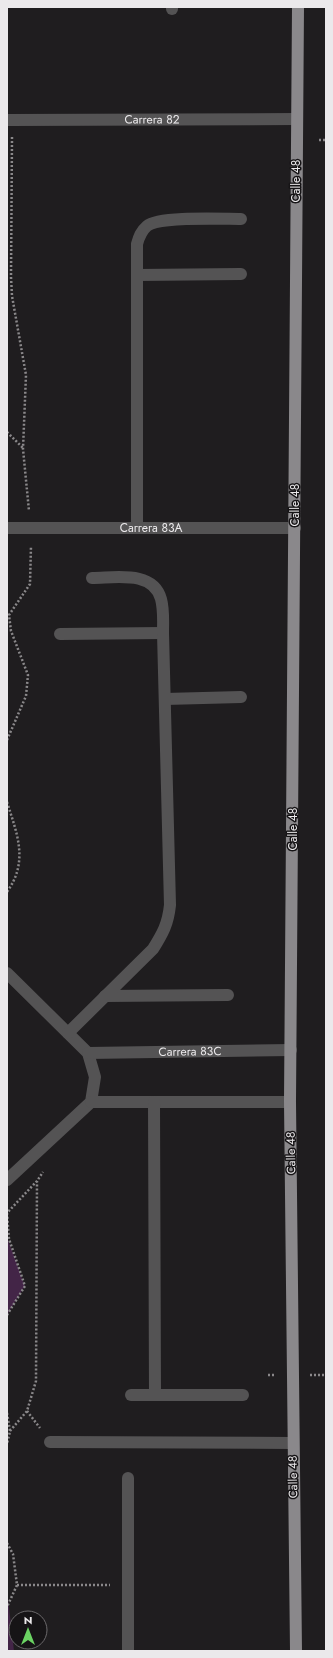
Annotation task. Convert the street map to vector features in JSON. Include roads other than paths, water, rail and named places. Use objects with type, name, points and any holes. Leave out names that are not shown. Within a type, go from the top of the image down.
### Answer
[{"type":"main road","name":"Calle 48","points":[[296,1651],[290,1102],[298,7]]},
{"type":"street","name":"Carrera 82","points":[[10,120],[297,119]]},
{"type":"street","points":[[137,528],[137,244],[139,237],[147,225],[162,220],[241,219]]},
{"type":"street","points":[[137,275],[241,274]]},
{"type":"street","name":"Carrera 83A","points":[[7,528],[295,528]]},
{"type":"street","points":[[68,1033],[153,949],[163,934],[168,920],[170,905],[163,633],[160,598],[157,590],[144,580],[136,578],[92,578]]},
{"type":"street","points":[[60,634],[163,633]]},
{"type":"street","points":[[165,699],[241,697]]},
{"type":"street","points":[[7,973],[88,1053],[94,1077],[91,1102],[7,1180]]},
{"type":"street","points":[[105,996],[228,995]]},
{"type":"street","name":"Carrera 83C","points":[[88,1053],[291,1050]]},
{"type":"street","points":[[91,1102],[290,1102]]},
{"type":"street","points":[[154,1102],[155,1395]]},
{"type":"street","points":[[131,1395],[242,1395]]},
{"type":"street","points":[[50,1442],[293,1443]]},
{"type":"street","points":[[128,1478],[128,1651]]}]
